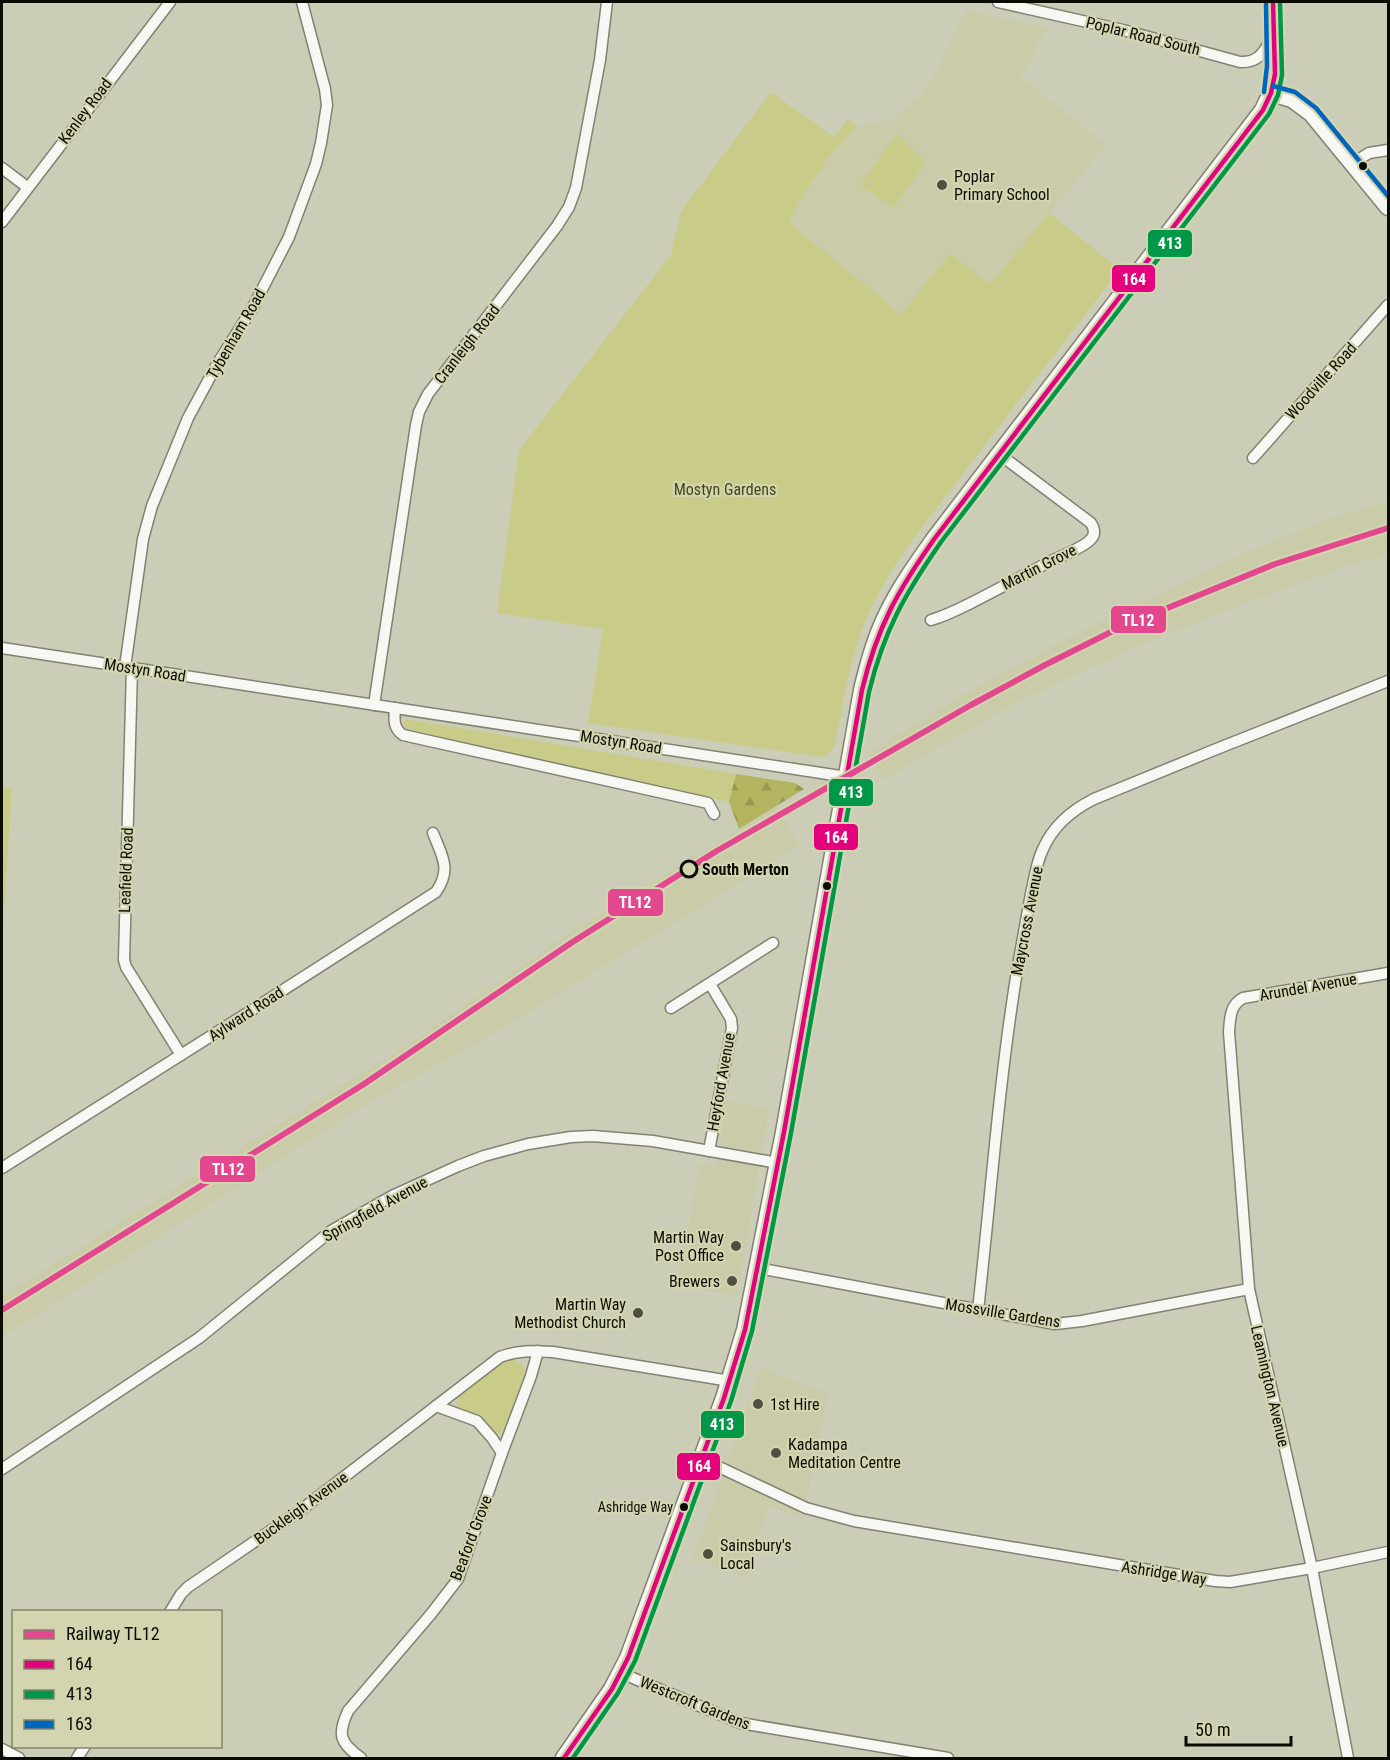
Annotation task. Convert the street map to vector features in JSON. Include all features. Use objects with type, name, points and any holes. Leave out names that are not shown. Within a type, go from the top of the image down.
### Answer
[{"type":"main road","points":[[564,1758],[621,1673],[702,1459],[745,1330],[778,1163],[868,665],[875,642],[904,583],[935,538],[1257,119],[1271,93],[1275,66],[1273,2]]},
{"type":"main road","points":[[1271,93],[1292,99],[1304,106],[1389,207]]},
{"type":"street","name":"Kenley Road","points":[[2,222],[170,2]]},
{"type":"street","name":"Tybenham Road","points":[[129,668],[143,539],[152,506],[188,418],[216,366],[252,309],[289,237],[316,164],[325,124],[326,97],[302,2]]},
{"type":"street","name":"Cranleigh Road","points":[[374,705],[400,522],[419,412],[428,394],[550,236],[569,207],[576,188],[600,60],[607,2]]},
{"type":"street","name":"Poplar Road South","points":[[998,2],[1124,30],[1240,62],[1248,62],[1259,57],[1275,33]]},
{"type":"street","points":[[1353,163],[1369,153],[1389,150]]},
{"type":"street","points":[[2,168],[27,187]]},
{"type":"street","name":"Woodville Road","points":[[1253,458],[1389,305]]},
{"type":"street","name":"Martin Grove","points":[[931,620],[977,600],[1086,543],[1094,534],[1091,523],[999,454]]},
{"type":"street","name":"Mostyn Road","points":[[2,648],[847,777]]},
{"type":"street","name":"Leafield Road","points":[[129,668],[124,960],[126,968],[181,1055]]},
{"type":"street","name":"Maycross Avenue","points":[[978,1310],[1012,1000],[1037,867],[1043,848],[1051,834],[1077,808],[1094,800],[1389,681]]},
{"type":"street","points":[[395,708],[395,726],[397,731],[403,735],[708,803],[714,813]]},
{"type":"street","name":"Aylward Road","points":[[2,1168],[436,892],[443,882],[445,863],[433,833]]},
{"type":"street","points":[[670,1008],[773,944]]},
{"type":"street","name":"Arundel Avenue","points":[[1232,1010],[1235,1004],[1243,998],[1389,973]]},
{"type":"street","name":"Heyford Avenue","points":[[709,1151],[732,1028],[731,1019],[710,984]]},
{"type":"street","name":"Leamington Avenue","points":[[1232,1010],[1229,1032],[1249,1289],[1312,1568],[1348,1758]]},
{"type":"street","name":"Springfield Avenue","points":[[2,1469],[199,1338],[331,1231],[373,1206],[436,1175],[507,1149],[571,1137],[612,1137],[653,1141],[778,1163]]},
{"type":"street","name":"Mossville Gardens","points":[[758,1268],[1055,1324],[1249,1289]]},
{"type":"street","name":"Buckleigh Avenue","points":[[171,1610],[188,1587],[301,1510],[500,1357],[520,1352],[538,1351],[588,1357],[729,1381]]},
{"type":"street","name":"Beaford Grove","points":[[361,1758],[344,1743],[341,1735],[342,1724],[348,1711],[458,1579],[538,1351]]},
{"type":"street","points":[[436,1406],[477,1421],[492,1437],[502,1453]]},
{"type":"street","name":"Ashridge Way","points":[[702,1459],[806,1508],[854,1521],[1215,1581],[1230,1582],[1389,1552]]},
{"type":"street","name":"Westcroft Gardens","points":[[621,1673],[740,1723],[948,1758]]},
{"type":"street","points":[[2,1749],[19,1758]]},
{"type":"shaded area","name":"Poplar Primary School","points":[[966,11],[1048,28],[1033,51],[1035,56],[1020,76],[1106,145],[990,286],[950,254],[902,314],[788,222],[830,157],[850,133],[865,124],[887,121],[897,116],[921,95],[936,72]]},
{"type":"shaded area","points":[[1388,502],[1388,555],[1366,560],[1302,582],[1149,641],[1012,705],[883,780],[868,753],[961,696],[1060,642],[1137,604],[1249,551],[1341,515]]},
{"type":"shaded area","points":[[777,806],[799,844],[764,868],[479,1042],[376,1098],[2,1337],[2,1296],[415,1040],[560,939]]},
{"type":"shaded area","points":[[728,1101],[769,1109],[737,1296],[678,1284],[700,1164],[716,1166]]},
{"type":"shaded area","points":[[761,1368],[829,1394],[808,1491],[798,1517],[770,1505],[745,1577],[693,1559]]},
{"type":"green space","name":"Mostyn Gardens","points":[[771,92],[834,137],[848,119],[858,127],[847,136],[828,159],[788,222],[901,314],[950,254],[990,285],[1049,213],[1120,269],[898,561],[861,631],[834,747],[828,754],[821,757],[588,723],[603,629],[497,613],[519,450],[671,255],[681,211]]},
{"type":"green space","points":[[897,134],[926,162],[893,208],[860,185]]},
{"type":"green space","points":[[406,719],[736,774],[729,802],[410,730],[403,723]]},
{"type":"green space","points":[[736,774],[795,783],[804,789],[739,829],[729,802]]},
{"type":"green space","points":[[2,787],[12,787],[2,943]]},
{"type":"green space","points":[[513,1360],[522,1364],[526,1373],[504,1431],[497,1434],[477,1414],[462,1410],[457,1406],[458,1396],[499,1364]]},
{"type":"rail line","name":"TL12","points":[[2,1310],[364,1084],[571,943],[715,852],[971,705],[1121,627],[1275,564],[1388,528]]},
{"type":"transit line","name":"163","points":[[1264,92],[1267,66],[1266,2]]},
{"type":"transit line","name":"164","points":[[564,1758],[612,1689],[628,1658],[724,1398],[745,1330],[784,1132],[862,690],[882,628],[910,575],[935,538],[1263,110],[1271,93],[1275,74],[1273,2]]},
{"type":"transit line","name":"413","points":[[573,1758],[618,1693],[635,1661],[731,1401],[752,1331],[791,1133],[869,692],[889,631],[906,596],[941,542],[1269,114],[1278,95],[1282,75],[1280,2]]},
{"type":"transit line","name":"163","points":[[1273,86],[1295,92],[1316,108],[1388,196]]},
{"type":"place","name":"Poplar Primary School","points":[[942,185]]},
{"type":"place","name":"South Merton","points":[[689,869]]},
{"type":"place","name":"Martin Way Post Office","points":[[736,1246]]},
{"type":"place","name":"Brewers","points":[[732,1281]]},
{"type":"place","name":"Martin Way Methodist Church","points":[[638,1313]]},
{"type":"place","name":"1st Hire","points":[[758,1404]]},
{"type":"place","name":"Kadampa Meditation Centre","points":[[776,1453]]},
{"type":"place","name":"Ashridge Way","points":[[684,1507]]},
{"type":"place","name":"Sainsbury's Local","points":[[708,1554]]}]
